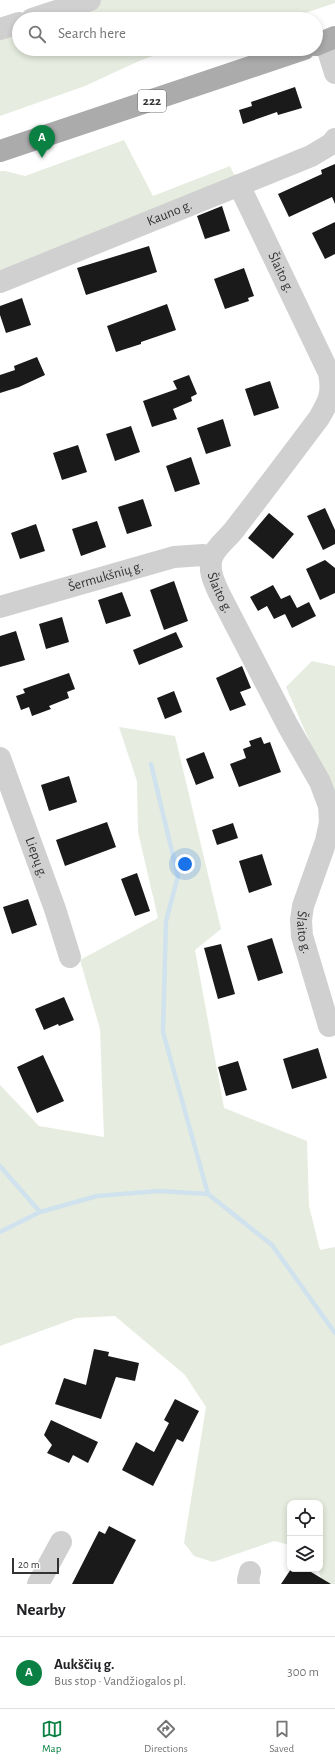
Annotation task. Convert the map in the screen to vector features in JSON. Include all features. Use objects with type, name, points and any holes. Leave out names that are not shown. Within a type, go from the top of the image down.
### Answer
[{"type":"main road","name":"222","points":[[0,151],[283,56]]},
{"type":"street","points":[[53,12],[90,0]]},
{"type":"street","points":[[0,29],[12,25]]},
{"type":"street","points":[[325,41],[335,73]]},
{"type":"street","name":"Kauno g.","points":[[0,282],[311,156],[331,144],[335,139]]},
{"type":"street","name":"Šlaito g.","points":[[239,185],[329,373],[331,393],[328,404],[236,529],[220,546],[212,558],[211,568],[213,579],[219,593],[288,726],[320,782],[329,806],[330,822],[326,841],[303,906],[301,920],[302,936],[329,1026]]},
{"type":"street","name":"Šermukšnių g.","points":[[0,607],[174,557],[203,555],[212,558]]},
{"type":"street","name":"Liepų g.","points":[[0,758],[55,909],[70,957]]},
{"type":"street","points":[[38,1584],[61,1542]]},
{"type":"shaded area","points":[[90,0],[335,0],[335,3],[308,12],[53,12]]},
{"type":"shaded area","points":[[12,25],[12,56],[153,56],[85,86],[0,116],[0,29]]},
{"type":"shaded area","points":[[124,140],[153,196],[230,166],[236,179],[0,282],[0,171],[25,176]]},
{"type":"shaded area","points":[[312,661],[335,666],[335,800],[286,687]]},
{"type":"shaded area","points":[[119,727],[175,736],[221,929],[195,950],[224,1108],[307,1141],[309,1206],[320,1250],[335,1247],[335,1584],[323,1584],[319,1572],[323,1572],[323,1500],[287,1500],[287,1544],[274,1541],[213,1562],[194,1556],[184,1543],[206,1407],[185,1375],[115,1316],[76,1318],[0,1346],[0,1085],[39,1126],[104,1137],[100,1029],[80,960],[158,918],[138,832],[137,781]]},
{"type":"building","points":[[295,87],[302,108],[278,115],[277,112],[243,124],[239,110],[252,106],[251,102]]},
{"type":"building","points":[[335,164],[335,204],[332,197],[289,217],[278,194],[322,174],[321,170]]},
{"type":"building","points":[[222,206],[230,231],[205,239],[197,216]]},
{"type":"building","points":[[335,222],[335,254],[325,259],[312,233]]},
{"type":"building","points":[[149,246],[157,272],[86,295],[77,268]]},
{"type":"building","points":[[244,268],[254,296],[248,298],[249,301],[225,309],[214,279]]},
{"type":"building","points":[[22,298],[31,325],[6,333],[0,315],[0,306]]},
{"type":"building","points":[[167,304],[176,330],[116,352],[107,326]]},
{"type":"building","points":[[37,357],[45,375],[19,387],[0,393],[0,375],[15,370],[14,366]]},
{"type":"building","points":[[189,375],[197,394],[191,397],[192,401],[173,409],[177,419],[152,427],[143,401],[177,389],[173,381]]},
{"type":"building","points":[[270,381],[279,408],[254,416],[245,389]]},
{"type":"building","points":[[223,419],[231,446],[206,454],[197,428]]},
{"type":"building","points":[[131,426],[140,452],[115,461],[106,434]]},
{"type":"building","points":[[78,445],[87,472],[62,480],[53,453]]},
{"type":"building","points":[[191,457],[200,484],[175,492],[166,466]]},
{"type":"building","points":[[143,499],[152,526],[127,534],[118,507]]},
{"type":"building","points":[[325,508],[335,530],[335,544],[323,550],[307,516]]},
{"type":"building","points":[[269,513],[294,534],[273,559],[248,538]]},
{"type":"building","points":[[97,521],[106,547],[81,556],[72,529]]},
{"type":"building","points":[[36,524],[45,551],[20,559],[11,533]]},
{"type":"building","points":[[325,560],[335,568],[335,593],[320,600],[306,569]]},
{"type":"building","points":[[174,581],[188,621],[164,630],[150,590]]},
{"type":"building","points":[[273,585],[281,599],[290,595],[297,608],[309,602],[316,616],[292,628],[285,614],[274,619],[267,606],[258,611],[250,597]]},
{"type":"building","points":[[122,592],[131,616],[106,624],[98,600]]},
{"type":"building","points":[[62,617],[69,642],[46,649],[39,624]]},
{"type":"building","points":[[16,631],[25,660],[0,667],[0,636]]},
{"type":"building","points":[[176,632],[183,647],[139,665],[133,650]]},
{"type":"building","points":[[242,666],[251,688],[240,692],[246,705],[230,711],[216,678]]},
{"type":"building","points":[[69,673],[75,689],[67,692],[69,698],[49,706],[51,709],[32,716],[29,707],[21,710],[16,696],[25,693],[23,689]]},
{"type":"building","points":[[174,691],[182,712],[165,719],[157,698]]},
{"type":"building","points":[[261,737],[264,744],[270,742],[281,772],[239,787],[230,764],[246,758],[243,749],[251,746],[249,741]]},
{"type":"building","points":[[204,752],[214,778],[196,785],[186,759]]},
{"type":"building","points":[[69,776],[77,802],[49,811],[41,785]]},
{"type":"building","points":[[107,822],[116,847],[65,866],[56,840]]},
{"type":"building","points":[[233,823],[238,838],[217,845],[212,830]]},
{"type":"building","points":[[262,854],[272,885],[249,893],[239,861]]},
{"type":"building","points":[[137,873],[150,911],[135,916],[121,879]]},
{"type":"building","points":[[28,899],[37,925],[12,934],[3,907]]},
{"type":"building","points":[[272,938],[283,973],[258,981],[247,946]]},
{"type":"building","points":[[221,944],[235,994],[218,999],[204,948]]},
{"type":"building","points":[[64,997],[74,1020],[59,1026],[58,1024],[44,1030],[35,1009]]},
{"type":"building","points":[[318,1048],[327,1078],[292,1089],[283,1059]]},
{"type":"building","points":[[43,1055],[64,1101],[37,1113],[17,1067]]},
{"type":"building","points":[[238,1061],[247,1090],[226,1096],[218,1067]]},
{"type":"building","points":[[94,1349],[109,1352],[108,1356],[139,1363],[135,1381],[116,1377],[101,1419],[55,1404],[64,1378],[86,1385]]},
{"type":"building","points":[[175,1399],[199,1411],[183,1442],[177,1439],[153,1486],[122,1470],[136,1442],[154,1452],[169,1423],[164,1420]]},
{"type":"building","points":[[51,1420],[98,1442],[88,1463],[73,1455],[69,1463],[47,1453],[52,1445],[44,1435]]},
{"type":"building","points":[[109,1526],[136,1540],[113,1584],[72,1584],[99,1531],[105,1534]]},
{"type":"building","points":[[289,1572],[311,1572],[331,1584],[281,1584]]},
{"type":"waterway","points":[[151,764],[178,876],[166,921],[163,1032],[208,1194]]},
{"type":"waterway","points":[[0,1166],[40,1212]]},
{"type":"waterway","points":[[0,1232],[40,1212],[97,1196],[159,1191],[208,1194],[272,1245],[335,1333]]},
{"type":"place","name":"Aukščių g.","points":[[42,158]]}]
